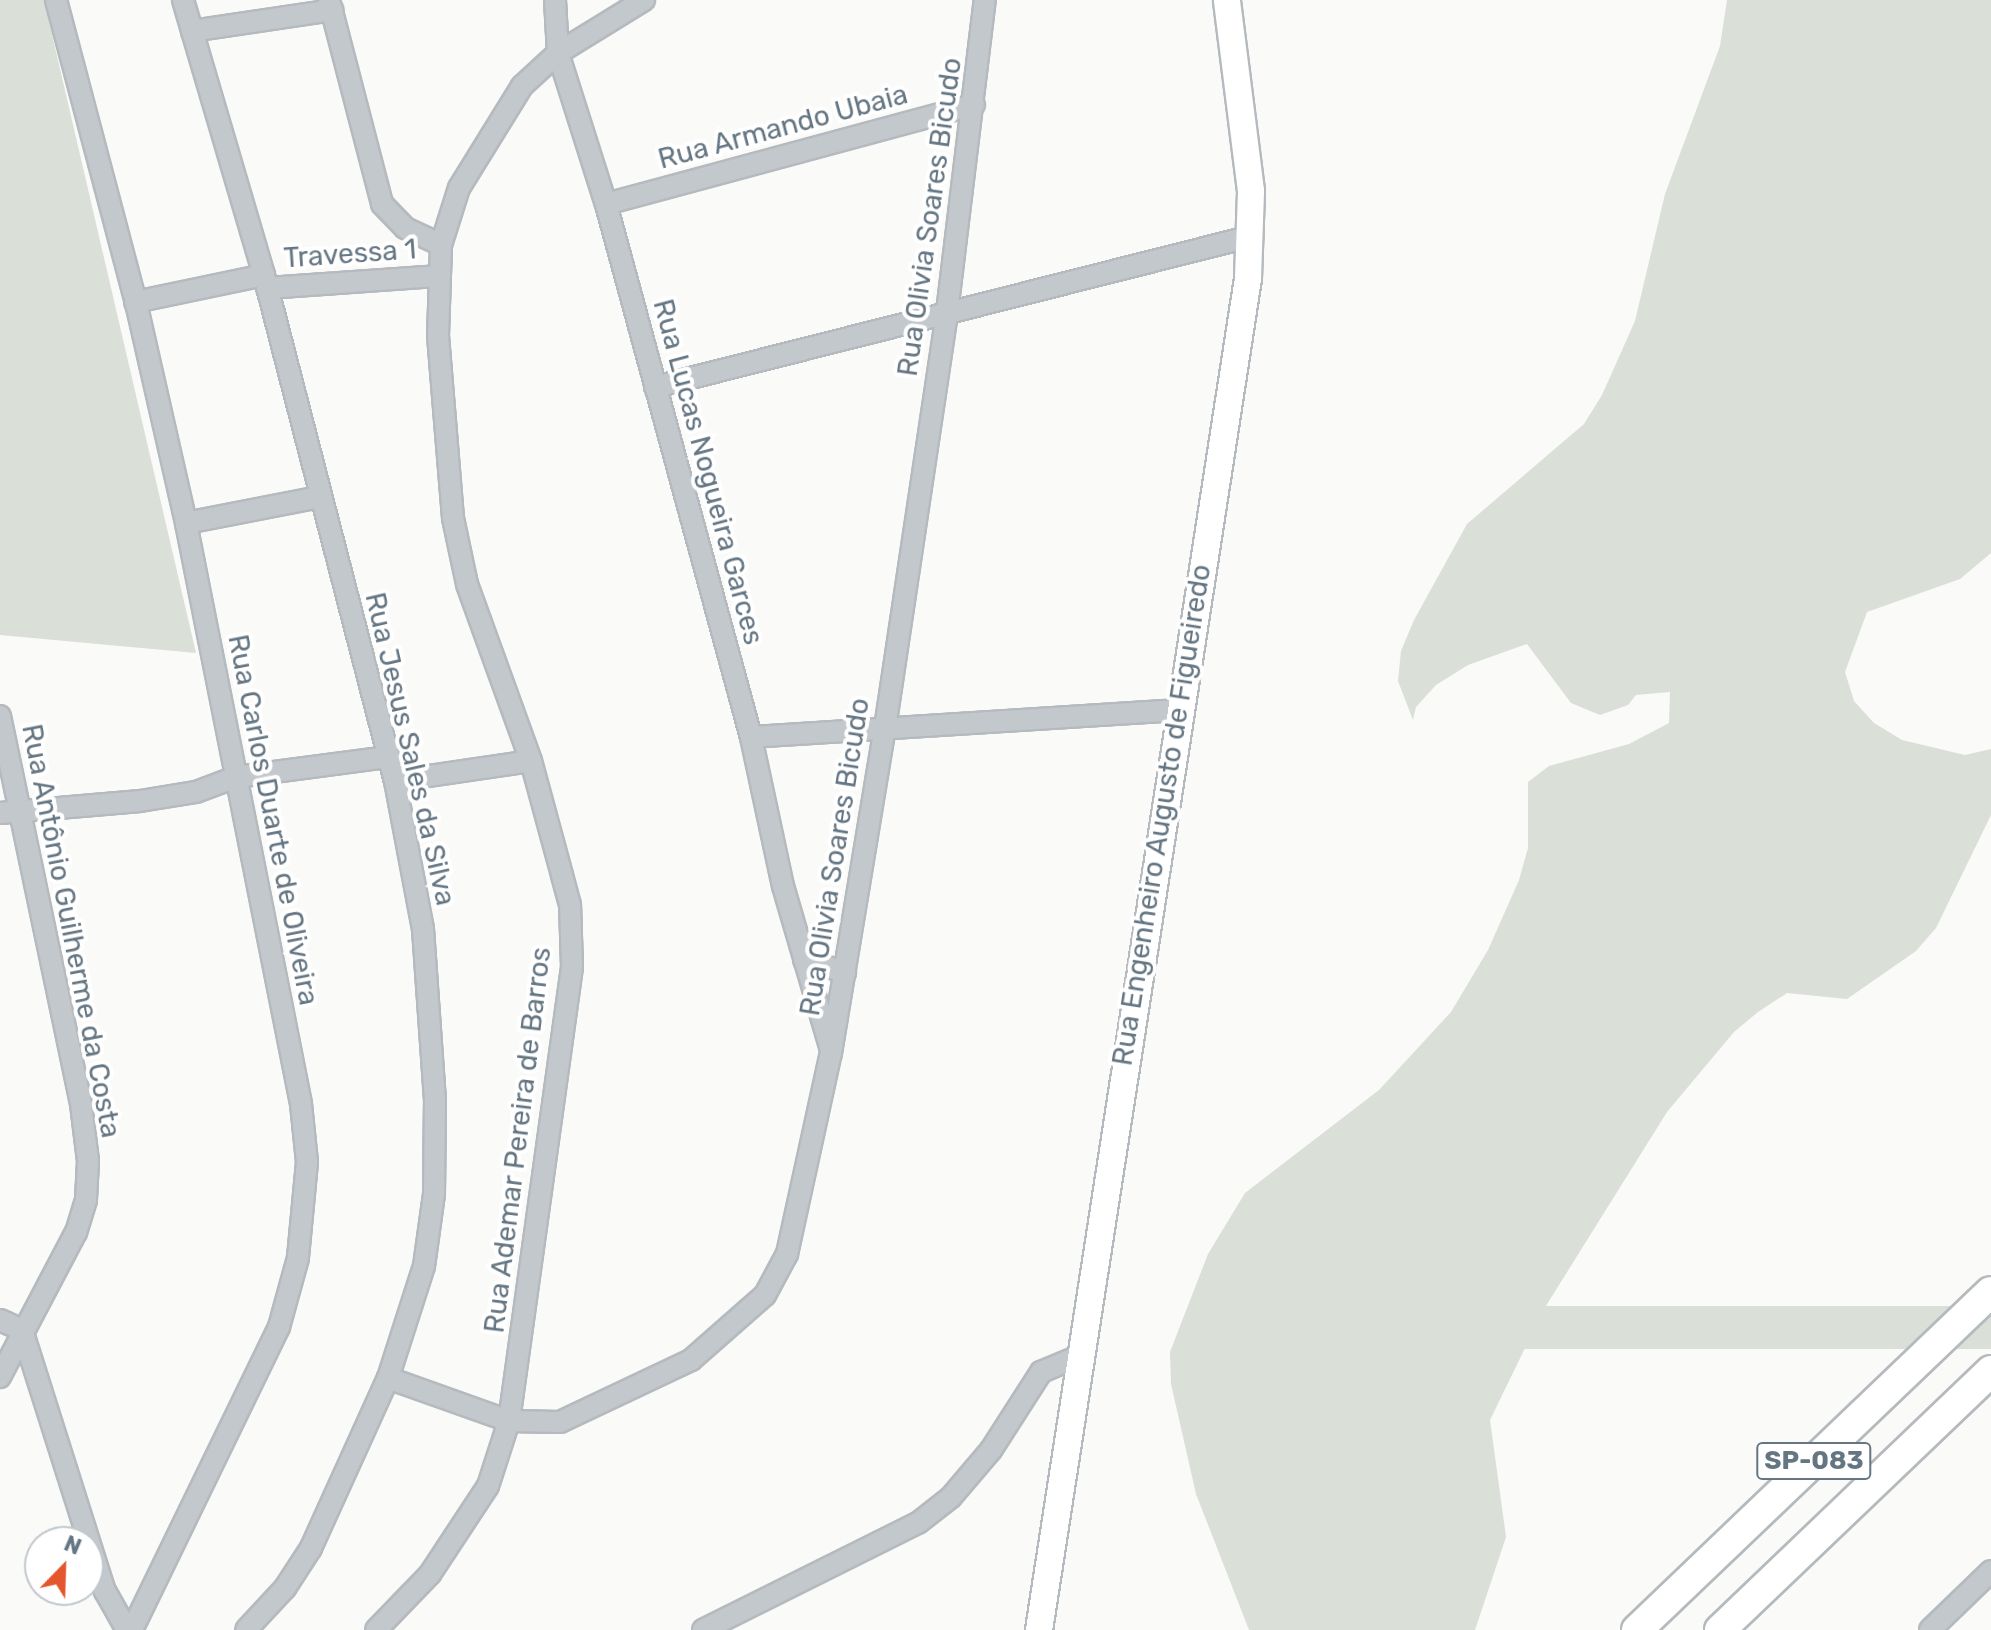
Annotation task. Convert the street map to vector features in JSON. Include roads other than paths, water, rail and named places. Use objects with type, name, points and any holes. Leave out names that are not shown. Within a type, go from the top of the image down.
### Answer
[{"type":"highway","name":"SP-083","points":[[1637,1630],[1991,1292]]},
{"type":"highway","name":"SP-083","points":[[1720,1630],[1991,1371]]},
{"type":"main road","name":"Rua Engenheiro Augusto de Figueiredo","points":[[1039,1630],[1177,710],[1252,236],[1227,0]]},
{"type":"street","name":"Rua Carlos Duarte de Oliveira","points":[[56,0],[135,302],[186,523],[301,1104],[305,1214],[279,1327],[130,1630]]},
{"type":"street","name":"Rua Jesus Sales da Silva","points":[[183,0],[265,282],[395,781],[429,982],[434,1178],[424,1266],[388,1378],[311,1548],[285,1588],[246,1630]]},
{"type":"street","name":"Rua Lucas Nogueira Garces","points":[[555,0],[558,53],[606,204],[751,737],[804,960],[831,1053]]},
{"type":"street","name":"Rua Ademar Pereira de Barros","points":[[376,1630],[430,1574],[488,1486],[509,1421],[572,967],[570,905],[531,761],[467,584],[453,518],[437,276],[441,245],[459,188],[522,86],[558,53],[644,0]]},
{"type":"street","name":"Rua Olivia Soares Bicudo","points":[[388,1378],[509,1421],[560,1422],[616,1400],[691,1360],[765,1295],[797,1222],[831,1053],[885,728],[947,312],[985,0]]},
{"type":"street","points":[[192,31],[330,5],[382,204],[405,228],[441,245]]},
{"type":"street","name":"Rua Armando Ubaia","points":[[606,204],[974,105]]},
{"type":"street","points":[[655,387],[1252,236]]},
{"type":"street","name":"Travessa 1","points":[[135,302],[265,282],[437,276]]},
{"type":"street","points":[[186,523],[320,497]]},
{"type":"street","points":[[751,737],[1177,710]]},
{"type":"street","name":"Rua Antônio Guilherme da Costa","points":[[0,716],[9,812],[81,1104],[88,1161],[86,1200],[76,1232],[0,1377]]},
{"type":"street","points":[[9,812],[196,792],[236,777],[387,757]]},
{"type":"street","points":[[395,781],[531,761]]},
{"type":"street","points":[[804,960],[845,972]]},
{"type":"street","points":[[0,1320],[22,1330],[105,1591],[130,1630]]},
{"type":"street","points":[[703,1630],[918,1523],[951,1497],[991,1450],[1041,1372],[1079,1356]]},
{"type":"street","points":[[1930,1630],[1987,1582]]}]
